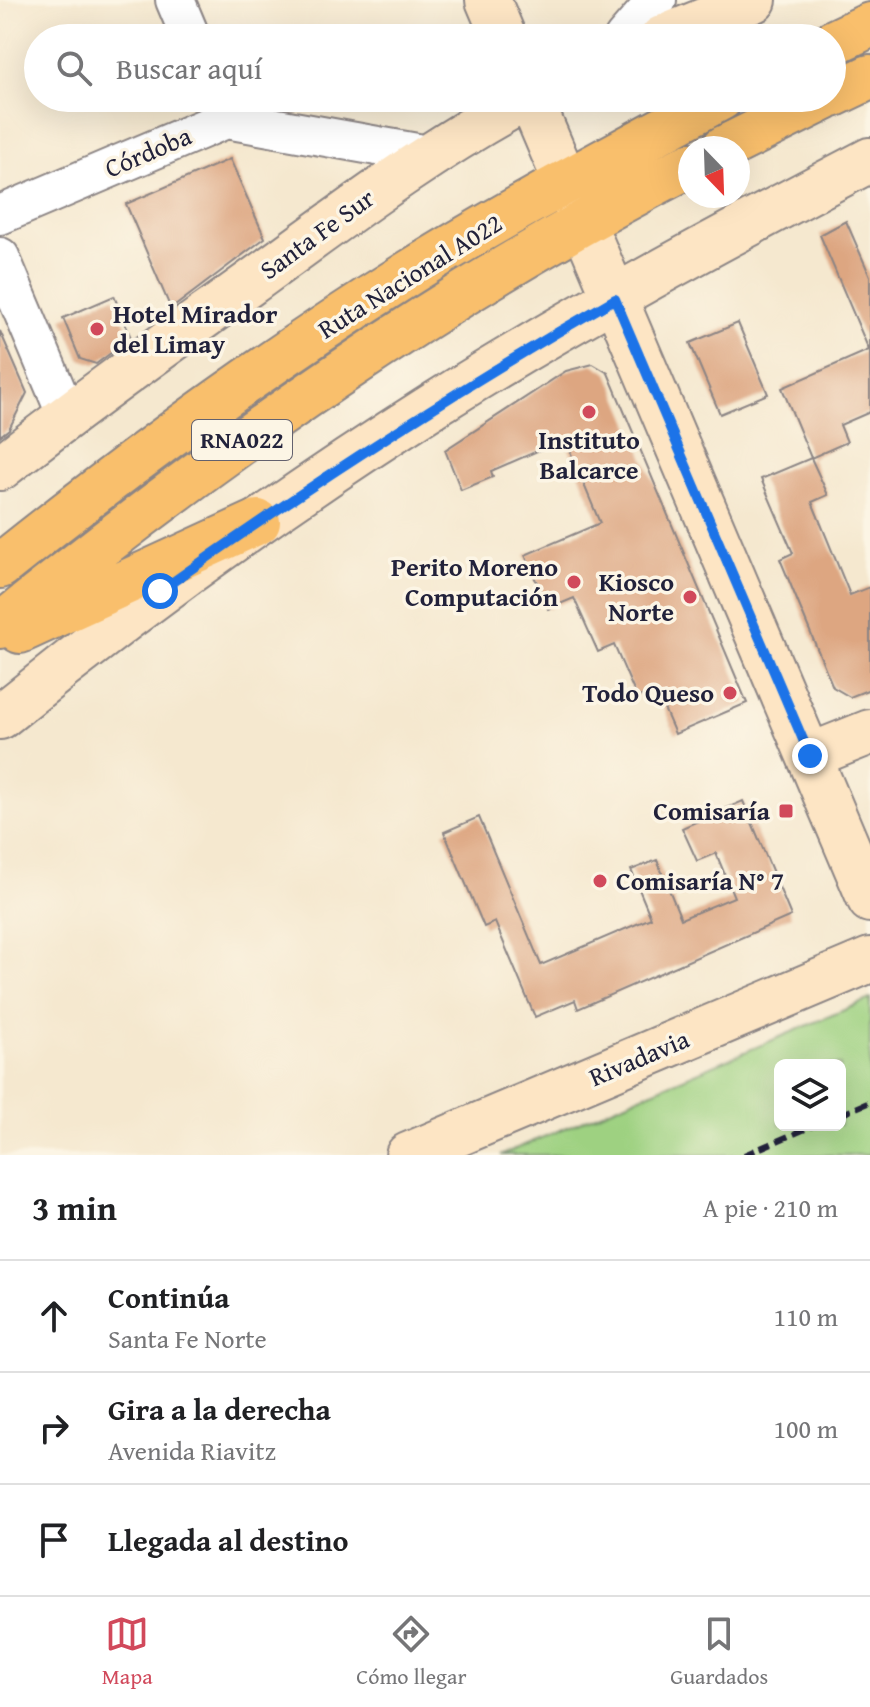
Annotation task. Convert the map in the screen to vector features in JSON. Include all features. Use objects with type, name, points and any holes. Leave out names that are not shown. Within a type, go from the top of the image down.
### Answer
[{"type":"highway","points":[[846,36],[870,25]]},
{"type":"highway","points":[[846,88],[870,77]]},
{"type":"highway","name":"Ruta Nacional A022","points":[[0,626],[253,432],[409,328],[574,202],[701,112]]},
{"type":"highway","points":[[748,136],[797,112]]},
{"type":"highway","name":"Ruta Nacional A022","points":[[0,566],[149,451],[282,357],[410,273],[574,202],[678,169]]},
{"type":"highway","points":[[0,640],[258,522]]},
{"type":"main road","points":[[488,0],[498,24]]},
{"type":"main road","points":[[696,24],[754,0]]},
{"type":"main road","name":"Santa Fe Sur","points":[[0,468],[371,195],[428,155],[503,112]]},
{"type":"main road","points":[[534,112],[615,299],[847,746],[867,880]]},
{"type":"main road","points":[[0,717],[160,591],[439,402],[615,299],[870,160]]},
{"type":"main road","name":"Rivadavia","points":[[408,1155],[870,960]]},
{"type":"street","points":[[175,0],[185,24]]},
{"type":"street","points":[[636,24],[657,0]]},
{"type":"street","name":"Córdoba","points":[[0,215],[216,112]]},
{"type":"street","name":"Córdoba","points":[[233,112],[348,143],[428,155]]},
{"type":"street","points":[[348,143],[360,152],[371,170],[371,195]]},
{"type":"street","points":[[0,257],[67,416]]},
{"type":"green space","points":[[870,999],[870,1155],[501,1155]]},
{"type":"building","points":[[230,159],[265,238],[171,309],[126,204]]},
{"type":"building","points":[[846,221],[870,276],[870,412],[840,425],[847,442],[811,458],[782,388],[869,350],[820,235]]},
{"type":"building","name":"Hotel Mirador del Limay","points":[[114,296],[131,338],[96,364],[80,359],[63,318]]},
{"type":"building","points":[[738,323],[768,394],[720,414],[690,343]]},
{"type":"building","points":[[0,331],[27,393],[9,429],[0,436]]},
{"type":"building","points":[[593,364],[608,373],[747,703],[675,734],[656,690],[637,698],[614,645],[598,652],[574,598],[548,609],[525,555],[600,523],[565,439],[491,471],[493,477],[461,490],[445,450],[566,371]]},
{"type":"building","points":[[811,458],[828,495],[812,502],[850,595],[870,587],[870,689],[850,697],[833,687],[780,559],[793,553],[761,479]]},
{"type":"building","points":[[743,801],[791,916],[578,1009],[575,1000],[535,1017],[495,922],[484,927],[444,832],[479,817],[541,965],[651,918],[631,870],[657,860],[681,919],[734,897],[716,853],[697,861],[682,828]]},
{"type":"railway","points":[[846,1112],[870,1102]]},
{"type":"railway","points":[[744,1155],[801,1131]]},
{"type":"place","name":"Hotel Mirador del Limay","points":[[97,329]]},
{"type":"place","name":"Instituto Balcarce","points":[[589,412]]},
{"type":"place","name":"Perito Moreno Computación","points":[[574,582]]},
{"type":"place","name":"Kiosco Norte","points":[[690,597]]},
{"type":"place","name":"Todo Queso","points":[[730,693]]},
{"type":"place","name":"Comisaría","points":[[786,811]]},
{"type":"place","name":"Comisaría N° 7","points":[[600,881]]},
{"type":"route","points":[[160,591],[346,462],[439,402],[615,299],[810,756]]}]
